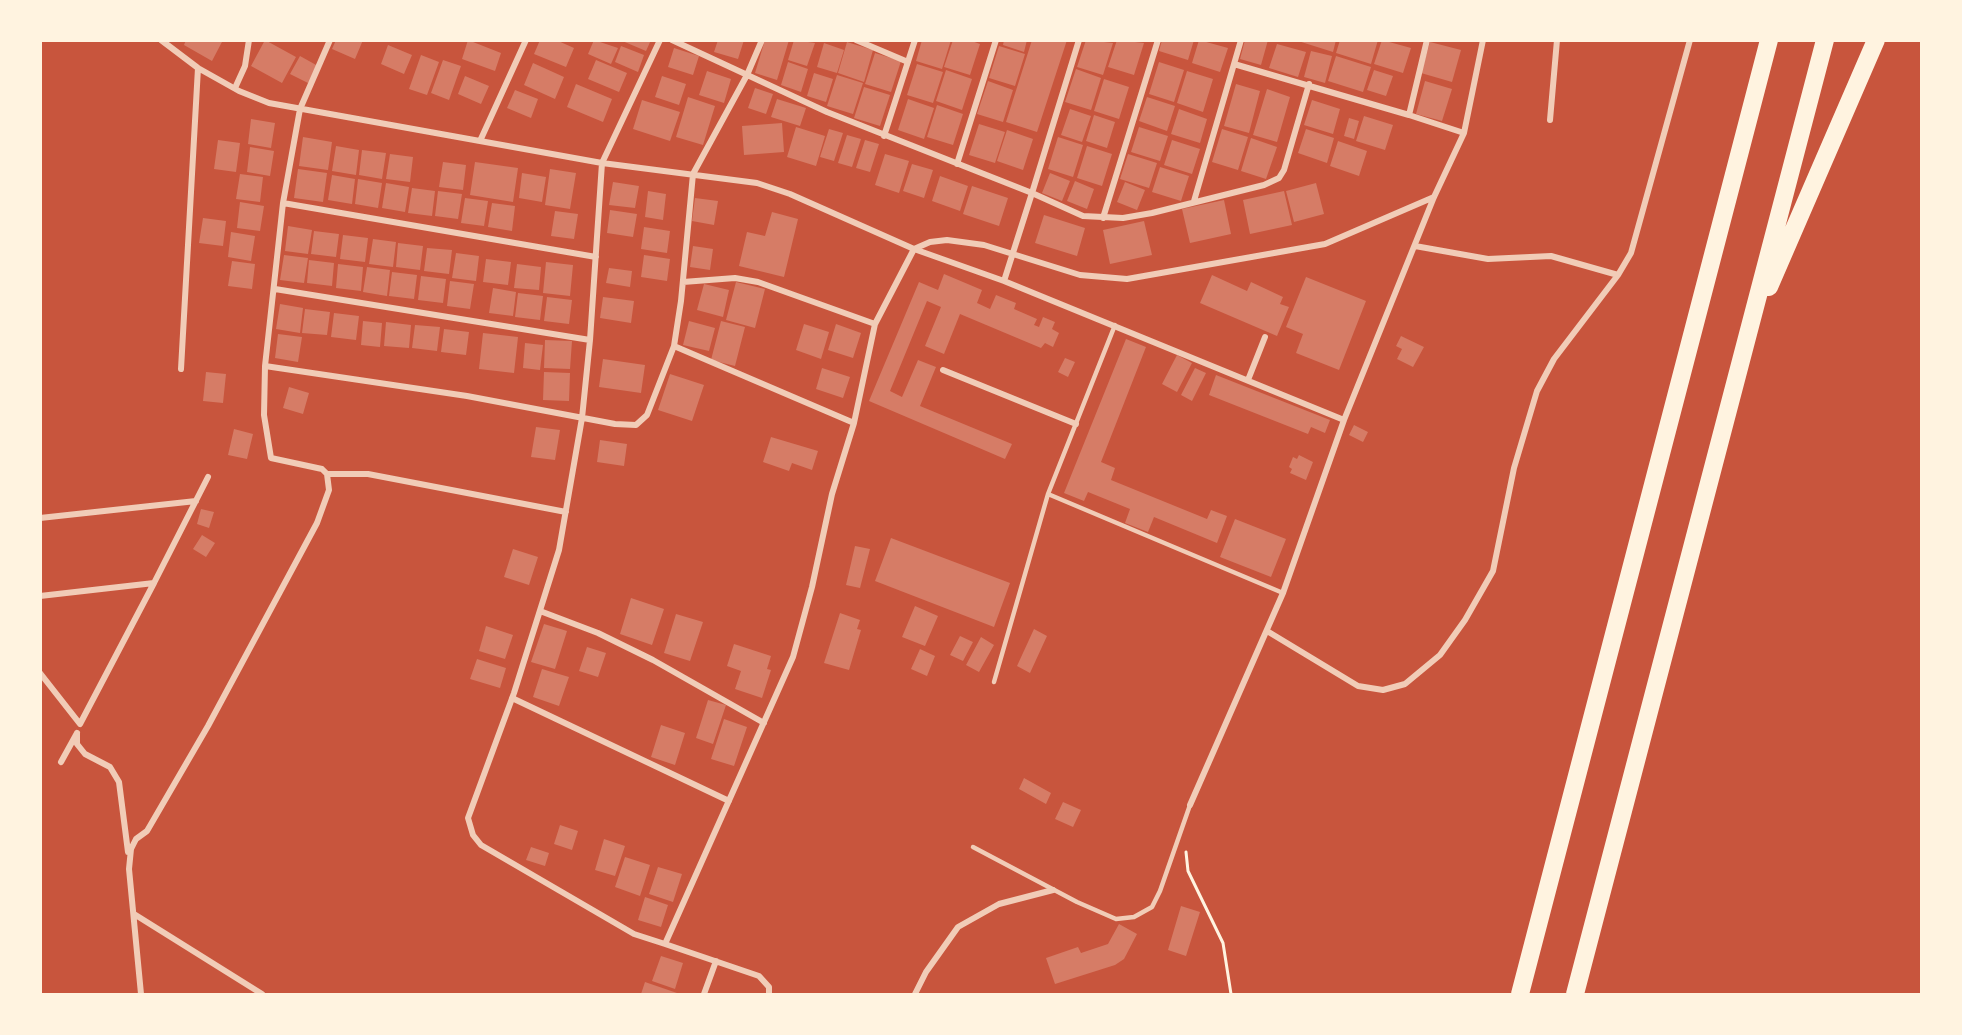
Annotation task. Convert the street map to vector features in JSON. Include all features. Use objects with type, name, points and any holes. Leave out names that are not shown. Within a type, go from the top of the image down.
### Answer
[{"type":"highway","points":[[1520,994],[1769,40]]},
{"type":"highway","points":[[1575,994],[1824,40]]},
{"type":"highway","points":[[1746,339],[1876,40]]},
{"type":"street","points":[[162,40],[198,68],[262,101],[602,163],[757,183],[790,194],[914,249],[1004,281],[1115,325],[1344,420]]},
{"type":"street","points":[[235,88],[245,66],[249,40]]},
{"type":"street","points":[[129,856],[136,839],[147,831],[165,802],[294,567],[317,523],[329,490],[327,474],[322,469],[277,461],[268,455],[264,415],[265,366],[283,204],[300,109],[330,40]]},
{"type":"street","points":[[480,141],[526,40]]},
{"type":"street","points":[[660,40],[602,163],[591,340],[582,418],[560,550],[512,698],[468,818],[473,835],[481,845],[634,934],[759,976],[769,987],[769,994]]},
{"type":"street","points":[[672,40],[884,136],[1032,193],[1083,216],[1103,218],[1152,213],[1264,185],[1279,178],[1284,170],[1309,84]]},
{"type":"street","points":[[265,366],[467,396],[582,418],[636,424],[647,415],[674,346],[683,282],[693,174],[747,75],[762,40]]},
{"type":"street","points":[[856,40],[908,62]]},
{"type":"street","points":[[884,136],[915,40]]},
{"type":"street","points":[[957,164],[996,40]]},
{"type":"street","points":[[1004,281],[1079,40]]},
{"type":"street","points":[[1103,218],[1158,40]]},
{"type":"street","points":[[1194,201],[1241,40]]},
{"type":"street","points":[[1409,115],[1427,40]]},
{"type":"street","points":[[1190,805],[1283,592],[1344,420],[1434,197],[1464,133],[1483,40]]},
{"type":"street","points":[[1550,120],[1557,40]]},
{"type":"street","points":[[1267,631],[1358,686],[1383,690],[1406,684],[1440,655],[1465,620],[1493,572],[1514,468],[1537,391],[1554,359],[1618,275],[1631,253],[1690,40]]},
{"type":"street","points":[[1234,64],[1309,84],[1464,133]]},
{"type":"street","points":[[181,369],[198,68]]},
{"type":"street","points":[[665,944],[793,657],[812,587],[832,494],[854,423],[875,324],[914,249],[930,242],[946,240],[984,245],[1080,275],[1127,279],[1325,244],[1434,197]]},
{"type":"street","points":[[283,204],[596,257]]},
{"type":"street","points":[[1415,246],[1488,259],[1519,255],[1551,256],[1618,275]]},
{"type":"street","points":[[683,282],[735,278],[758,282],[875,324]]},
{"type":"street","points":[[275,289],[591,340]]},
{"type":"street","points":[[1248,380],[1265,337]]},
{"type":"street","points":[[674,346],[854,423]]},
{"type":"street","points":[[943,370],[1076,424]]},
{"type":"street","points":[[327,474],[368,474],[566,512]]},
{"type":"street","points":[[61,762],[208,477]]},
{"type":"street","points":[[40,518],[196,501]]},
{"type":"street","points":[[40,596],[154,583]]},
{"type":"street","points":[[540,611],[598,633],[653,660],[764,723]]},
{"type":"street","points":[[40,673],[80,724]]},
{"type":"street","points":[[512,698],[729,801]]},
{"type":"street","points":[[77,733],[77,744],[84,754],[110,767],[118,782],[129,856],[141,994]]},
{"type":"street","points":[[915,994],[926,972],[958,927],[999,904],[1053,890]]},
{"type":"street","points":[[134,915],[262,994]]},
{"type":"street","points":[[704,994],[716,961]]},
{"type":"lane","points":[[994,682],[1048,494],[1115,325]]},
{"type":"lane","points":[[1048,494],[1283,592]]},
{"type":"lane","points":[[973,847],[1053,890],[1116,919],[1134,917],[1152,907],[1190,805]]},
{"type":"path","points":[[1186,849],[1188,871],[1223,943],[1231,994]]},
{"type":"building","points":[[186,40],[223,40],[212,61],[184,45]]},
{"type":"building","points":[[265,40],[296,57],[282,83],[251,66]]},
{"type":"building","points":[[336,40],[363,40],[355,59],[332,49]]},
{"type":"building","points":[[468,40],[501,53],[495,71],[462,59]]},
{"type":"building","points":[[540,40],[556,40],[574,48],[566,67],[534,54]]},
{"type":"building","points":[[594,40],[618,48],[611,64],[588,54]]},
{"type":"building","points":[[620,40],[651,40],[646,51]]},
{"type":"building","points":[[718,40],[744,40],[738,59],[714,52]]},
{"type":"building","points":[[765,40],[789,40],[777,80],[755,73]]},
{"type":"building","points":[[794,40],[815,43],[807,66],[788,60]]},
{"type":"building","points":[[922,40],[951,40],[942,69],[916,61]]},
{"type":"building","points":[[953,40],[969,40],[980,44],[970,75],[944,67]]},
{"type":"building","points":[[1004,40],[1027,40],[1024,52],[1003,45]]},
{"type":"building","points":[[1032,40],[1067,40],[1037,132],[1006,122]]},
{"type":"building","points":[[1086,40],[1113,43],[1103,75],[1077,67]]},
{"type":"building","points":[[1117,40],[1144,43],[1134,75],[1108,67]]},
{"type":"building","points":[[1162,40],[1194,40],[1188,60],[1159,51]]},
{"type":"building","points":[[1199,40],[1228,48],[1220,72],[1192,63]]},
{"type":"building","points":[[1245,40],[1268,40],[1261,65],[1240,59]]},
{"type":"building","points":[[1295,40],[1336,40],[1333,52]]},
{"type":"building","points":[[1340,40],[1378,40],[1371,64],[1336,53]]},
{"type":"building","points":[[1382,40],[1411,48],[1403,73],[1374,64]]},
{"type":"building","points":[[847,42],[873,50],[864,82],[838,73]]},
{"type":"building","points":[[1430,42],[1461,50],[1452,82],[1421,73]]},
{"type":"building","points":[[824,43],[844,50],[837,73],[817,67]]},
{"type":"building","points":[[1277,44],[1306,52],[1298,77],[1269,68]]},
{"type":"building","points":[[388,45],[412,55],[404,74],[381,64]]},
{"type":"building","points":[[621,46],[644,55],[638,72],[615,62]]},
{"type":"building","points":[[999,46],[1025,54],[1015,86],[989,78]]},
{"type":"building","points":[[674,48],[699,56],[693,75],[668,67]]},
{"type":"building","points":[[1311,51],[1332,56],[1325,83],[1304,77]]},
{"type":"building","points":[[875,53],[901,61],[891,92],[865,84]]},
{"type":"building","points":[[421,55],[439,62],[427,95],[409,89]]},
{"type":"building","points":[[300,56],[318,66],[308,83],[290,74]]},
{"type":"building","points":[[1336,56],[1371,67],[1363,92],[1328,81]]},
{"type":"building","points":[[443,60],[461,66],[449,100],[431,93]]},
{"type":"building","points":[[596,60],[627,73],[619,92],[588,79]]},
{"type":"building","points":[[788,62],[808,69],[801,92],[781,85]]},
{"type":"building","points":[[1159,62],[1184,70],[1174,102],[1149,94]]},
{"type":"building","points":[[533,63],[564,77],[555,99],[524,85]]},
{"type":"building","points":[[917,64],[943,72],[933,103],[907,95]]},
{"type":"building","points":[[1076,69],[1101,78],[1091,110],[1065,102]]},
{"type":"building","points":[[946,70],[972,79],[962,110],[936,101]]},
{"type":"building","points":[[1374,70],[1393,76],[1386,96],[1367,90]]},
{"type":"building","points":[[707,71],[731,79],[724,103],[699,95]]},
{"type":"building","points":[[1187,71],[1213,79],[1203,112],[1177,103]]},
{"type":"building","points":[[814,73],[833,79],[826,102],[807,96]]},
{"type":"building","points":[[837,75],[863,83],[853,114],[827,106]]},
{"type":"building","points":[[465,76],[489,86],[481,104],[458,94]]},
{"type":"building","points":[[662,76],[686,84],[679,105],[655,97]]},
{"type":"building","points":[[1104,79],[1129,87],[1119,119],[1094,111]]},
{"type":"building","points":[[988,81],[1013,90],[1003,122],[977,114]]},
{"type":"building","points":[[1425,81],[1452,89],[1442,121],[1416,114]]},
{"type":"building","points":[[576,84],[612,99],[603,122],[567,107]]},
{"type":"building","points":[[1236,84],[1260,91],[1249,133],[1224,126]]},
{"type":"building","points":[[864,87],[890,95],[880,126],[854,118]]},
{"type":"building","points":[[755,88],[773,94],[766,114],[748,108]]},
{"type":"building","points":[[1267,89],[1290,97],[1277,142],[1253,135]]},
{"type":"building","points":[[515,90],[538,99],[531,118],[507,108]]},
{"type":"building","points":[[688,97],[715,106],[703,145],[676,137]]},
{"type":"building","points":[[1147,97],[1175,106],[1167,131],[1139,121]]},
{"type":"building","points":[[777,99],[806,108],[800,126],[771,117]]},
{"type":"building","points":[[908,99],[934,108],[924,139],[898,130]]},
{"type":"building","points":[[642,100],[680,112],[670,141],[633,129]]},
{"type":"building","points":[[1312,100],[1340,109],[1333,134],[1304,125]]},
{"type":"building","points":[[937,105],[963,114],[953,145],[927,137]]},
{"type":"building","points":[[1070,109],[1091,116],[1082,142],[1061,135]]},
{"type":"building","points":[[1179,109],[1207,119],[1200,143],[1171,134]]},
{"type":"building","points":[[1094,115],[1115,122],[1107,148],[1086,141]]},
{"type":"building","points":[[1364,116],[1393,125],[1385,150],[1356,141]]},
{"type":"building","points":[[1349,118],[1359,121],[1354,139],[1344,136]]},
{"type":"building","points":[[251,119],[275,123],[271,148],[248,144]]},
{"type":"building","points":[[782,123],[784,152],[744,155],[742,126]]},
{"type":"building","points":[[979,124],[1005,132],[995,163],[969,155]]},
{"type":"building","points":[[796,127],[825,136],[816,166],[787,157]]},
{"type":"building","points":[[1139,127],[1168,136],[1160,161],[1131,152]]},
{"type":"building","points":[[829,129],[843,133],[834,161],[820,157]]},
{"type":"building","points":[[1222,129],[1248,137],[1238,170],[1212,162]]},
{"type":"building","points":[[1306,129],[1334,138],[1327,163],[1298,153]]},
{"type":"building","points":[[1007,130],[1033,139],[1023,170],[997,161]]},
{"type":"building","points":[[847,135],[861,139],[852,167],[838,163]]},
{"type":"building","points":[[303,137],[332,142],[328,170],[299,166]]},
{"type":"building","points":[[1058,137],[1083,145],[1073,177],[1048,169]]},
{"type":"building","points":[[1251,138],[1277,147],[1266,179],[1241,171]]},
{"type":"building","points":[[218,140],[240,143],[236,172],[214,169]]},
{"type":"building","points":[[865,140],[879,144],[870,172],[856,168]]},
{"type":"building","points":[[1172,140],[1200,149],[1192,174],[1164,165]]},
{"type":"building","points":[[1338,141],[1367,151],[1359,176],[1330,166]]},
{"type":"building","points":[[336,146],[359,150],[356,175],[332,171]]},
{"type":"building","points":[[1087,146],[1112,154],[1102,186],[1077,178]]},
{"type":"building","points":[[250,147],[274,151],[270,176],[247,172]]},
{"type":"building","points":[[362,150],[386,153],[382,179],[359,175]]},
{"type":"building","points":[[390,154],[413,157],[410,182],[386,179]]},
{"type":"building","points":[[885,154],[909,161],[899,193],[875,185]]},
{"type":"building","points":[[1128,154],[1157,163],[1149,188],[1120,179]]},
{"type":"building","points":[[443,162],[466,165],[463,190],[439,187]]},
{"type":"building","points":[[475,162],[518,168],[513,202],[470,195]]},
{"type":"building","points":[[912,164],[933,170],[924,198],[903,191]]},
{"type":"building","points":[[1160,167],[1189,176],[1181,201],[1152,192]]},
{"type":"building","points":[[298,169],[327,173],[323,202],[294,198]]},
{"type":"building","points":[[550,169],[576,173],[570,209],[545,205]]},
{"type":"building","points":[[522,173],[546,177],[542,202],[519,198]]},
{"type":"building","points":[[1050,173],[1070,181],[1062,201],[1042,193]]},
{"type":"building","points":[[240,174],[263,177],[260,202],[236,199]]},
{"type":"building","points":[[332,175],[355,179],[352,204],[328,200]]},
{"type":"building","points":[[940,176],[968,186],[960,211],[932,201]]},
{"type":"building","points":[[358,179],[382,183],[378,208],[355,204]]},
{"type":"building","points":[[1075,181],[1094,189],[1087,209],[1067,201]]},
{"type":"building","points":[[613,182],[639,186],[635,208],[609,205]]},
{"type":"building","points":[[1125,182],[1145,190],[1137,210],[1117,202]]},
{"type":"building","points":[[386,183],[409,187],[405,212],[382,208]]},
{"type":"building","points":[[1316,183],[1324,214],[1294,222],[1286,191]]},
{"type":"building","points":[[972,186],[1008,198],[999,226],[963,214]]},
{"type":"building","points":[[412,188],[435,191],[432,216],[408,213]]},
{"type":"building","points":[[438,191],[462,194],[458,219],[435,216]]},
{"type":"building","points":[[648,191],[666,194],[663,220],[645,217]]},
{"type":"building","points":[[1284,191],[1292,225],[1250,234],[1243,200]]},
{"type":"building","points":[[465,198],[488,201],[484,226],[461,223]]},
{"type":"building","points":[[695,198],[718,201],[714,225],[692,221]]},
{"type":"building","points":[[1224,200],[1231,234],[1190,243],[1182,209]]},
{"type":"building","points":[[240,202],[264,206],[260,231],[237,228]]},
{"type":"building","points":[[492,203],[515,206],[512,231],[488,227]]},
{"type":"building","points":[[610,210],[637,214],[633,237],[607,233]]},
{"type":"building","points":[[555,211],[578,214],[574,239],[551,236]]},
{"type":"building","points":[[772,212],[798,219],[784,277],[739,266],[747,232],[765,236]]},
{"type":"building","points":[[1044,215],[1085,228],[1077,256],[1035,243]]},
{"type":"building","points":[[203,218],[226,221],[223,246],[199,243]]},
{"type":"building","points":[[1144,221],[1152,255],[1110,264],[1103,230]]},
{"type":"building","points":[[288,226],[312,230],[308,254],[285,251]]},
{"type":"building","points":[[644,227],[670,231],[667,253],[641,249]]},
{"type":"building","points":[[314,231],[339,234],[336,257],[311,254]]},
{"type":"building","points":[[231,232],[255,236],[251,261],[228,257]]},
{"type":"building","points":[[343,235],[368,238],[365,262],[340,259]]},
{"type":"building","points":[[373,239],[396,242],[393,267],[369,264]]},
{"type":"building","points":[[398,243],[423,246],[420,270],[396,267]]},
{"type":"building","points":[[693,246],[713,249],[710,270],[690,267]]},
{"type":"building","points":[[427,248],[452,250],[449,274],[424,271]]},
{"type":"building","points":[[456,253],[479,256],[476,281],[452,278]]},
{"type":"building","points":[[284,255],[308,258],[304,283],[280,280]]},
{"type":"building","points":[[644,255],[670,259],[667,281],[641,277]]},
{"type":"building","points":[[486,259],[511,262],[508,285],[483,282]]},
{"type":"building","points":[[309,260],[334,263],[332,286],[307,283]]},
{"type":"building","points":[[232,261],[255,264],[252,289],[228,286]]},
{"type":"building","points":[[546,262],[573,265],[570,296],[543,293]]},
{"type":"building","points":[[338,264],[363,267],[361,291],[336,288]]},
{"type":"building","points":[[517,264],[541,267],[539,290],[514,288]]},
{"type":"building","points":[[367,267],[390,270],[387,296],[363,292]]},
{"type":"building","points":[[609,268],[632,271],[630,287],[606,283]]},
{"type":"building","points":[[392,272],[417,275],[414,299],[389,296]]},
{"type":"building","points":[[944,274],[982,290],[977,303],[990,309],[996,295],[1016,303],[1014,309],[1037,319],[1034,325],[1039,327],[1043,317],[1055,322],[1052,329],[1059,333],[1053,347],[1045,343],[1041,348],[960,314],[944,354],[925,346],[941,307],[927,301],[890,391],[902,397],[918,360],[936,367],[920,406],[1012,444],[1005,459],[869,401],[919,282],[938,290]]},
{"type":"building","points":[[1212,275],[1247,291],[1251,282],[1283,297],[1280,304],[1289,307],[1277,336],[1200,303]]},
{"type":"building","points":[[421,276],[446,279],[443,303],[418,300]]},
{"type":"building","points":[[1306,277],[1366,301],[1339,370],[1296,353],[1303,334],[1286,327]]},
{"type":"building","points":[[450,281],[474,284],[470,309],[447,306]]},
{"type":"building","points":[[736,282],[765,289],[755,328],[726,320]]},
{"type":"building","points":[[704,284],[729,290],[723,317],[697,310]]},
{"type":"building","points":[[493,288],[516,292],[513,316],[489,313]]},
{"type":"building","points":[[518,293],[543,296],[540,320],[515,317]]},
{"type":"building","points":[[547,297],[572,300],[569,324],[544,321]]},
{"type":"building","points":[[603,297],[634,301],[631,323],[600,318]]},
{"type":"building","points":[[280,304],[303,308],[300,333],[276,329]]},
{"type":"building","points":[[305,309],[330,312],[327,335],[302,333]]},
{"type":"building","points":[[334,313],[359,316],[356,340],[331,337]]},
{"type":"building","points":[[363,321],[382,323],[380,347],[361,345]]},
{"type":"building","points":[[689,321],[715,328],[709,351],[683,345]]},
{"type":"building","points":[[721,321],[745,327],[735,366],[711,360]]},
{"type":"building","points":[[386,322],[411,325],[409,348],[384,346]]},
{"type":"building","points":[[804,324],[829,332],[821,359],[796,350]]},
{"type":"building","points":[[836,324],[861,333],[853,358],[828,350]]},
{"type":"building","points":[[415,325],[440,327],[437,351],[412,348]]},
{"type":"building","points":[[444,329],[469,332],[466,355],[441,352]]},
{"type":"building","points":[[483,333],[518,337],[514,373],[479,369]]},
{"type":"building","points":[[278,334],[302,337],[298,362],[275,358]]},
{"type":"building","points":[[1401,336],[1424,347],[1413,367],[1397,359],[1402,349],[1396,346]]},
{"type":"building","points":[[1126,339],[1146,347],[1101,462],[1115,468],[1111,480],[1207,519],[1211,510],[1227,516],[1217,543],[1154,517],[1148,532],[1125,523],[1130,509],[1088,492],[1084,501],[1064,493]]},
{"type":"building","points":[[545,340],[572,341],[570,369],[544,368]]},
{"type":"building","points":[[525,343],[543,345],[540,370],[523,368]]},
{"type":"building","points":[[1177,355],[1192,363],[1177,392],[1162,384]]},
{"type":"building","points":[[1065,358],[1075,362],[1068,377],[1058,372]]},
{"type":"building","points":[[603,359],[645,365],[641,393],[599,387]]},
{"type":"building","points":[[822,368],[850,377],[843,398],[816,389]]},
{"type":"building","points":[[1195,368],[1206,373],[1192,401],[1181,395]]},
{"type":"building","points":[[206,372],[226,374],[223,403],[203,401]]},
{"type":"building","points":[[544,372],[570,373],[569,401],[543,400]]},
{"type":"building","points":[[670,374],[704,385],[692,421],[658,410]]},
{"type":"building","points":[[1216,375],[1330,420],[1325,433],[1311,427],[1308,434],[1209,395]]},
{"type":"building","points":[[289,387],[309,393],[303,414],[283,408]]},
{"type":"building","points":[[1354,425],[1368,432],[1363,442],[1349,435]]},
{"type":"building","points":[[536,427],[560,430],[555,460],[531,457]]},
{"type":"building","points":[[234,429],[253,434],[247,459],[228,455]]},
{"type":"building","points":[[771,437],[818,451],[812,470],[792,463],[789,471],[763,462]]},
{"type":"building","points":[[600,440],[627,444],[624,466],[597,462]]},
{"type":"building","points":[[1299,455],[1313,462],[1306,480],[1290,473],[1292,469],[1289,467],[1293,457],[1297,459]]},
{"type":"building","points":[[201,509],[214,512],[209,528],[197,524]]},
{"type":"building","points":[[1235,519],[1286,539],[1271,577],[1220,557]]},
{"type":"building","points":[[202,535],[215,543],[206,557],[193,549]]},
{"type":"building","points":[[891,538],[1010,583],[994,627],[875,581]]},
{"type":"building","points":[[855,546],[870,549],[860,588],[846,585]]},
{"type":"building","points":[[513,549],[538,557],[529,585],[504,577]]},
{"type":"building","points":[[631,598],[664,609],[652,645],[620,634]]},
{"type":"building","points":[[915,606],[938,616],[925,646],[902,637]]},
{"type":"building","points":[[840,613],[860,620],[857,629],[861,630],[849,670],[824,663]]},
{"type":"building","points":[[676,614],[703,622],[690,661],[664,653]]},
{"type":"building","points":[[544,624],[567,631],[555,669],[531,662]]},
{"type":"building","points":[[486,626],[513,635],[505,659],[479,651]]},
{"type":"building","points":[[1034,629],[1047,636],[1030,673],[1017,666]]},
{"type":"building","points":[[960,636],[973,642],[963,661],[950,655]]},
{"type":"building","points":[[981,637],[994,645],[979,672],[966,665]]},
{"type":"building","points":[[734,644],[771,656],[767,669],[771,670],[762,698],[735,689],[741,671],[727,666]]},
{"type":"building","points":[[587,647],[606,653],[598,677],[579,671]]},
{"type":"building","points":[[920,649],[935,656],[927,676],[911,669]]},
{"type":"building","points":[[477,659],[506,668],[500,688],[470,679]]},
{"type":"building","points":[[542,669],[569,677],[559,706],[533,697]]},
{"type":"building","points":[[708,700],[726,705],[713,744],[696,738]]},
{"type":"building","points":[[724,719],[747,727],[734,766],[711,759]]},
{"type":"building","points":[[661,725],[685,733],[675,765],[651,757]]},
{"type":"building","points":[[1024,778],[1051,793],[1046,804],[1019,789]]},
{"type":"building","points":[[1063,802],[1081,810],[1073,827],[1055,819]]},
{"type":"building","points":[[560,825],[578,831],[572,850],[554,844]]},
{"type":"building","points":[[604,839],[625,846],[615,876],[595,870]]},
{"type":"building","points":[[531,847],[549,853],[545,866],[526,860]]},
{"type":"building","points":[[625,857],[650,865],[640,896],[615,887]]},
{"type":"building","points":[[658,867],[682,874],[673,902],[649,894]]},
{"type":"building","points":[[645,897],[668,905],[661,927],[638,920]]},
{"type":"building","points":[[1181,906],[1200,912],[1186,956],[1168,950]]},
{"type":"building","points":[[1119,924],[1137,934],[1124,959],[1115,965],[1055,984],[1046,958],[1078,947],[1081,953],[1108,944]]},
{"type":"building","points":[[661,956],[683,963],[675,989],[652,981]]},
{"type":"building","points":[[645,982],[677,993],[677,994],[641,994]]}]
